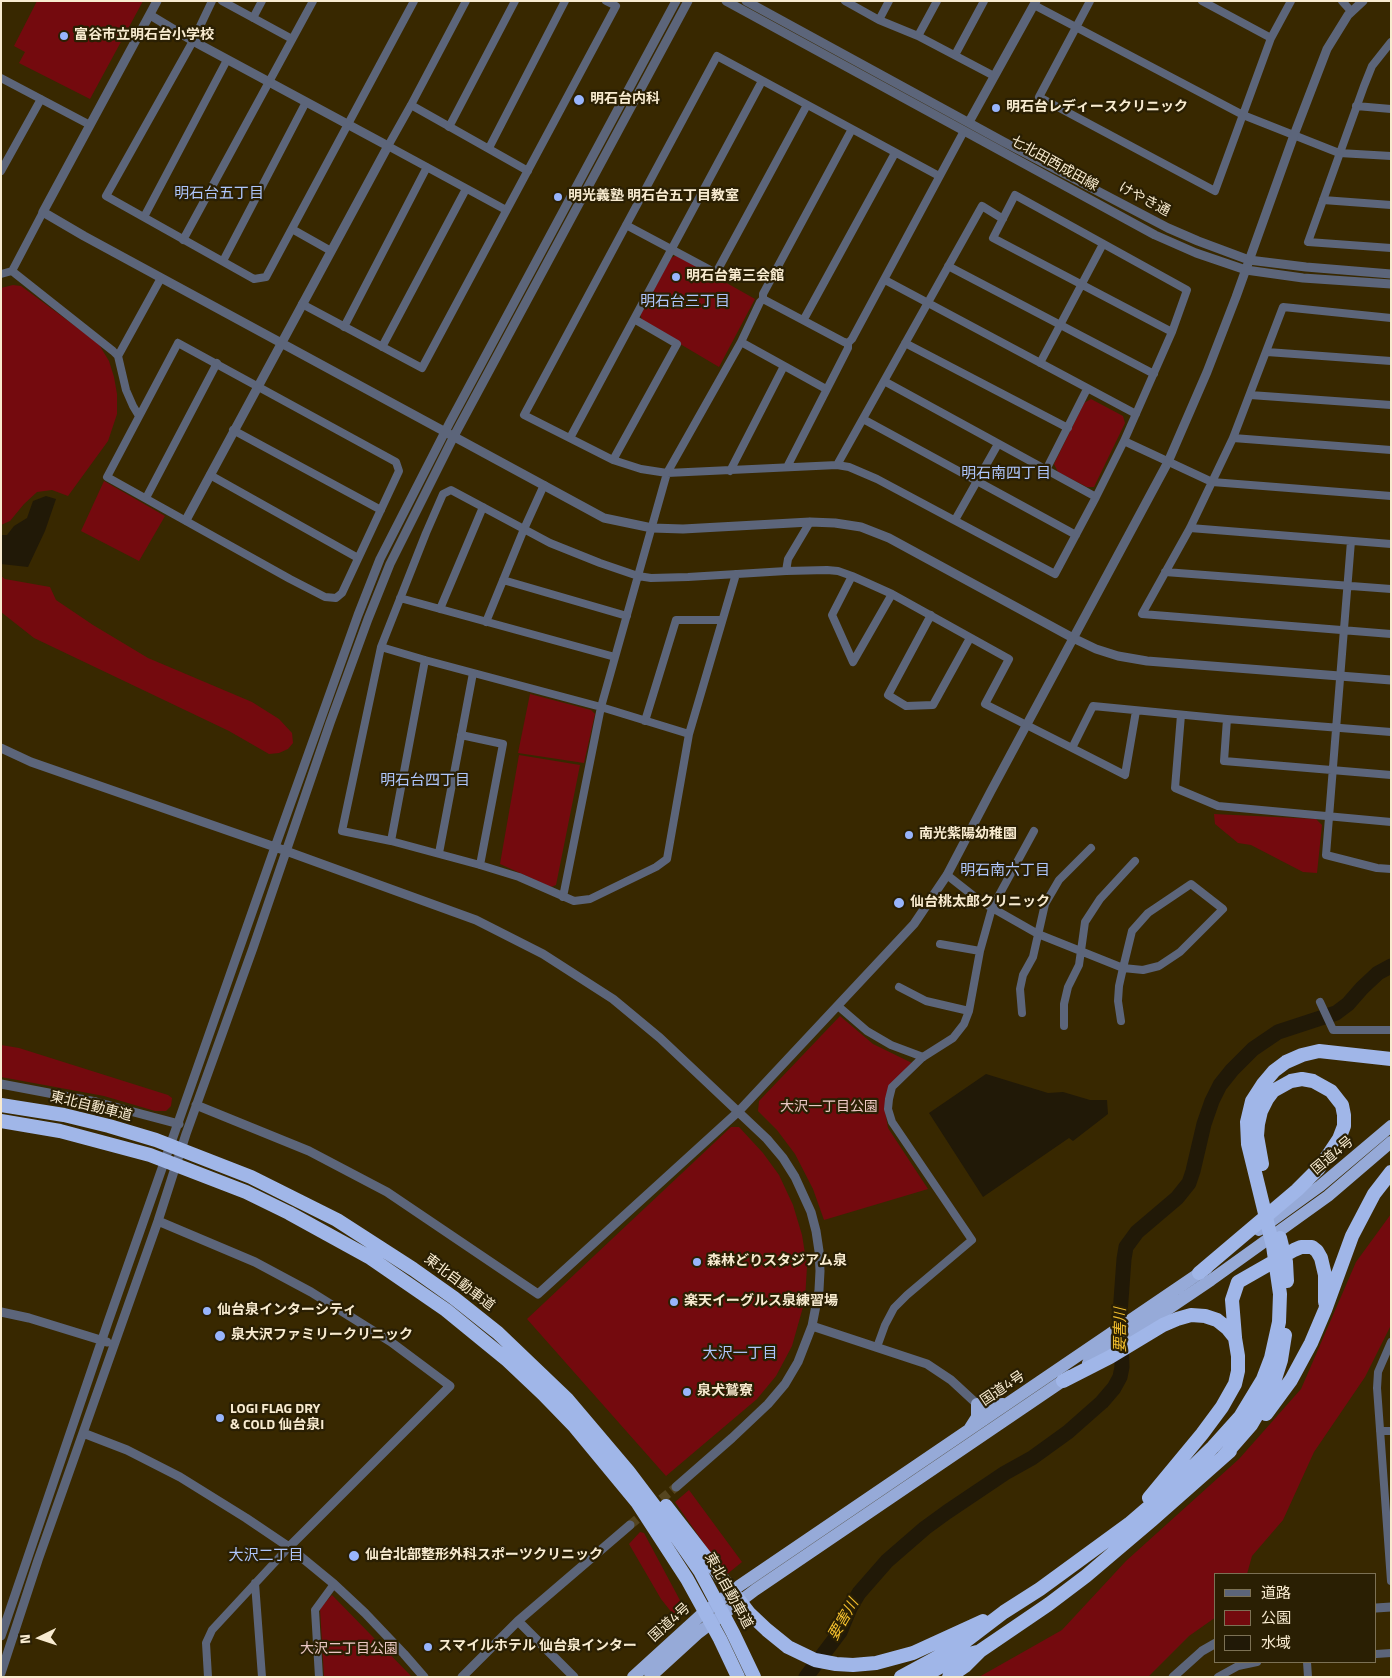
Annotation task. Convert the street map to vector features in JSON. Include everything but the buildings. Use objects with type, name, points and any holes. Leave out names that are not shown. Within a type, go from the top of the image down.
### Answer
[{"type":"highway","points":[[1266,1196],[1248,1144],[1247,1122],[1256,1093],[1274,1071],[1286,1062],[1302,1055],[1319,1051],[1391,1059]]},
{"type":"highway","points":[[1199,1273],[1297,1190],[1318,1170],[1339,1139],[1344,1126],[1344,1115],[1338,1098],[1323,1085],[1307,1080],[1291,1081],[1281,1085],[1267,1099],[1261,1111],[1257,1136],[1266,1196],[1281,1265],[1288,1294],[1287,1322],[1281,1360],[1273,1385],[1251,1425],[1224,1457]]},
{"type":"highway","name":"東北自動車道","points":[[1,1105],[64,1115],[156,1140],[252,1176],[337,1220],[454,1298],[498,1333],[567,1399],[628,1471],[705,1568],[754,1677]]},
{"type":"highway","points":[[1,1121],[60,1131],[150,1155],[246,1192],[289,1213],[369,1257],[405,1280],[464,1324],[499,1353],[543,1394],[574,1427],[637,1502],[687,1579],[720,1639],[738,1677]]},
{"type":"highway","name":"国道4号","points":[[634,1677],[701,1615],[739,1586],[1199,1273],[1320,1186],[1391,1126]]},
{"type":"highway","name":"国道4号","points":[[1130,1339],[1328,1196],[1391,1142]]},
{"type":"highway","points":[[950,1677],[980,1651],[1086,1576],[1224,1457],[1265,1415],[1291,1380],[1311,1344],[1352,1236],[1374,1194],[1391,1172]]},
{"type":"highway","points":[[1129,1524],[1202,1434],[1222,1407],[1235,1384],[1238,1371],[1238,1356],[1232,1300],[1238,1282],[1294,1250],[1301,1247],[1312,1247],[1321,1258],[1325,1275],[1325,1310]]},
{"type":"highway","points":[[901,1677],[962,1644],[1129,1524],[1172,1487],[1213,1447],[1240,1416],[1263,1379],[1271,1358],[1279,1322],[1281,1265]]},
{"type":"highway","points":[[1063,1381],[1130,1339],[1191,1315],[1205,1316],[1217,1320],[1235,1338]]},
{"type":"highway","name":"国道4号","points":[[650,1677],[697,1634],[755,1590],[1063,1381]]},
{"type":"highway","points":[[968,1431],[977,1417],[978,1404],[985,1407],[995,1407],[1010,1402]]},
{"type":"highway","points":[[705,1568],[766,1630],[788,1647],[814,1660],[836,1664],[876,1663],[913,1653],[1004,1612]]},
{"type":"highway","points":[[922,1677],[958,1657],[980,1651]]},
{"type":"street","points":[[1,274],[12,271],[157,1]]},
{"type":"street","points":[[212,1],[193,41],[106,196],[254,279],[266,277],[349,125],[413,2]]},
{"type":"street","points":[[222,1],[292,39]]},
{"type":"street","points":[[254,18],[262,1]]},
{"type":"street","points":[[183,240],[313,1]]},
{"type":"street","points":[[186,520],[466,1]]},
{"type":"street","points":[[449,127],[515,1]]},
{"type":"street","points":[[489,148],[565,1]]},
{"type":"street","points":[[302,304],[422,368],[616,6],[606,1]]},
{"type":"street","points":[[1,1673],[35,1569],[158,1221],[196,1105],[368,619],[390,564],[450,434],[676,1]]},
{"type":"street","points":[[1,1636],[274,847],[373,578],[403,512],[450,434],[688,1]]},
{"type":"street","name":"七北田西成田線","points":[[726,1],[1155,235],[1196,253],[1246,270],[1303,278],[1391,284]]},
{"type":"street","name":"けやき通","points":[[746,1],[1168,228],[1249,260],[1391,274]]},
{"type":"street","points":[[845,1],[879,20],[918,36],[994,76]]},
{"type":"street","points":[[879,20],[889,1]]},
{"type":"street","points":[[918,36],[937,1]]},
{"type":"street","points":[[955,55],[984,1]]},
{"type":"street","points":[[1090,1],[1039,97],[1215,191],[1271,38],[1291,1]]},
{"type":"street","points":[[1202,1],[1271,38]]},
{"type":"street","points":[[1342,1],[1352,11]]},
{"type":"street","points":[[196,1105],[309,1151],[388,1192],[538,1294],[739,1111],[914,924],[946,875],[1168,462],[1207,372],[1327,50],[1352,11],[1363,1]]},
{"type":"street","points":[[969,122],[1035,3],[1076,27],[1243,115],[1339,153],[1391,156]]},
{"type":"street","points":[[150,15],[227,60],[506,210]]},
{"type":"street","points":[[1391,42],[1372,66],[1308,242],[1391,248]]},
{"type":"street","points":[[1384,49],[1391,56]]},
{"type":"street","points":[[939,176],[717,56],[524,415],[613,460],[641,469],[667,473],[837,465],[849,467],[877,479],[1055,574],[1124,441],[1172,332],[1187,290],[1015,194],[993,238],[1172,332]]},
{"type":"street","points":[[144,217],[227,60]]},
{"type":"street","points":[[1,78],[90,125]]},
{"type":"street","points":[[570,438],[762,80]]},
{"type":"street","points":[[1,171],[41,99]]},
{"type":"street","points":[[223,261],[306,102]]},
{"type":"street","points":[[411,105],[528,171]]},
{"type":"street","points":[[626,225],[716,273],[807,105]]},
{"type":"street","points":[[1356,106],[1391,109]]},
{"type":"street","points":[[563,897],[601,707],[667,473],[741,342],[763,299],[763,294],[852,130]]},
{"type":"street","points":[[787,467],[848,348],[848,343],[885,280],[964,131]]},
{"type":"street","points":[[804,319],[894,153]]},
{"type":"street","points":[[344,327],[427,167]]},
{"type":"street","points":[[382,347],[466,189]]},
{"type":"street","points":[[1323,200],[1391,205]]},
{"type":"street","points":[[837,465],[982,206],[1003,219]]},
{"type":"street","points":[[43,212],[280,343],[604,518],[652,528],[683,530],[810,522],[835,522],[861,527],[890,538],[1073,638],[1096,649],[1118,656],[1147,661],[1391,680]]},
{"type":"street","points":[[292,229],[331,251]]},
{"type":"street","points":[[1040,363],[1103,244]]},
{"type":"street","points":[[948,266],[1154,374]]},
{"type":"street","points":[[12,271],[97,336],[118,356],[126,390],[132,406],[139,416]]},
{"type":"street","points":[[118,356],[162,278]]},
{"type":"street","points":[[885,280],[1136,414]]},
{"type":"street","points":[[763,299],[848,343]]},
{"type":"street","points":[[1391,318],[1283,307],[1233,438],[1190,528],[1142,614],[1391,634]]},
{"type":"street","points":[[613,460],[677,344],[634,319]]},
{"type":"street","points":[[741,342],[826,389]]},
{"type":"street","points":[[178,343],[257,386],[396,462],[399,470],[342,593],[336,598],[325,596],[290,579],[108,477],[178,343]]},
{"type":"street","points":[[905,343],[1068,428]]},
{"type":"street","points":[[1267,352],[1391,361]]},
{"type":"street","points":[[146,498],[217,363]]},
{"type":"street","points":[[730,471],[784,366]]},
{"type":"street","points":[[884,381],[1096,497]]},
{"type":"street","points":[[1046,470],[1088,389]]},
{"type":"street","points":[[1250,395],[1391,406]]},
{"type":"street","points":[[863,419],[1076,535]]},
{"type":"street","points":[[233,430],[381,510]]},
{"type":"street","points":[[1233,438],[1391,450]]},
{"type":"street","points":[[1124,441],[1212,482],[1391,496]]},
{"type":"street","points":[[955,520],[998,444]]},
{"type":"street","points":[[210,475],[358,558]]},
{"type":"street","points":[[486,622],[544,485]]},
{"type":"street","points":[[736,574],[689,734],[667,859],[656,867],[590,899],[574,900],[519,877],[480,865],[391,841],[342,831],[381,647],[443,494],[451,490],[550,543],[638,576],[651,578],[688,577],[736,574],[786,571],[827,570],[838,571],[852,576],[892,594],[1009,659],[986,704],[1125,775],[1136,711]]},
{"type":"street","points":[[440,609],[483,507]]},
{"type":"street","points":[[786,571],[788,559],[810,522]]},
{"type":"street","points":[[1190,528],[1391,544]]},
{"type":"street","points":[[1351,541],[1326,855],[1377,868],[1391,869]]},
{"type":"street","points":[[1165,572],[1391,589]]},
{"type":"street","points":[[852,576],[832,615],[853,662],[892,594]]},
{"type":"street","points":[[503,580],[627,616]]},
{"type":"street","points":[[400,598],[615,657]]},
{"type":"street","points":[[931,615],[888,695],[894,699],[906,706],[932,705],[970,638]]},
{"type":"street","points":[[645,721],[676,620],[722,620]]},
{"type":"street","points":[[381,647],[601,707],[689,734]]},
{"type":"street","points":[[391,841],[425,660]]},
{"type":"street","points":[[438,854],[473,673]]},
{"type":"street","points":[[1072,748],[1093,706],[1391,732]]},
{"type":"street","points":[[1181,715],[1175,788],[1218,806],[1391,822]]},
{"type":"street","points":[[1228,719],[1224,761],[1391,775]]},
{"type":"street","points":[[461,735],[503,744],[480,865]]},
{"type":"street","points":[[1,748],[31,762],[476,920],[543,954],[613,999],[660,1038],[767,1139],[796,1177],[810,1212],[819,1251],[820,1271],[819,1290],[812,1326],[798,1362],[785,1384],[768,1404],[676,1487]]},
{"type":"street","points":[[877,1347],[894,1308],[972,1240],[892,1122],[888,1109],[892,1086],[923,1057],[953,1038],[964,1024],[969,1011],[980,951],[992,908],[1034,831]]},
{"type":"street","points":[[1022,1013],[1020,989],[1023,975],[1032,957],[1045,904],[1058,880],[1091,848]]},
{"type":"street","points":[[1064,1026],[1064,1004],[1068,987],[1079,965],[1085,922],[1100,898],[1135,861]]},
{"type":"street","points":[[946,875],[992,908],[1038,934],[1123,968],[1143,970],[1159,966],[1180,952],[1223,909],[1192,884],[1148,913],[1132,931],[1123,968],[1119,986],[1118,1001],[1121,1021]]},
{"type":"street","points":[[940,944],[980,951]]},
{"type":"street","points":[[899,987],[926,1001],[969,1011]]},
{"type":"street","points":[[838,1006],[867,1032],[891,1045],[923,1057]]},
{"type":"street","points":[[1321,1006],[1333,1030],[1391,1030]]},
{"type":"street","points":[[1,1084],[96,1102],[178,1127]]},
{"type":"street","points":[[158,1221],[255,1262],[311,1292],[390,1342],[450,1386],[289,1547],[212,1630],[206,1643],[208,1677]]},
{"type":"street","points":[[1,1312],[29,1318],[114,1345]]},
{"type":"street","points":[[812,1326],[927,1364],[963,1389],[978,1404]]},
{"type":"street","points":[[1391,1342],[1378,1372],[1377,1388],[1391,1581]]},
{"type":"street","points":[[1380,1431],[1391,1431]]},
{"type":"street","points":[[83,1433],[127,1450],[180,1477],[289,1547],[334,1584],[385,1633],[424,1677]]},
{"type":"street","points":[[462,1677],[518,1620],[630,1525]]},
{"type":"street","points":[[256,1583],[262,1677]]},
{"type":"street","points":[[319,1677],[315,1610],[334,1584]]},
{"type":"street","points":[[1377,1608],[1391,1607]]},
{"type":"street","points":[[518,1620],[574,1677]]},
{"type":"street","points":[[1174,1677],[1202,1651],[1214,1644]]},
{"type":"street","points":[[1377,1654],[1391,1652]]},
{"type":"street","points":[[1218,1677],[1238,1666],[1252,1663]]},
{"type":"street","points":[[1307,1663],[1308,1677]]},
{"type":"green space","name":"富谷市立明石台小学校","points":[[37,1],[143,1],[90,99],[19,63],[25,52],[14,46]]},
{"type":"green space","points":[[677,255],[755,299],[719,367],[643,322],[640,314],[671,258]]},
{"type":"green space","points":[[13,285],[21,286],[98,343],[109,361],[114,377],[117,394],[117,414],[108,441],[68,496],[52,490],[37,492],[10,521],[1,525],[1,288]]},
{"type":"green space","points":[[1091,399],[1123,416],[1125,423],[1094,487],[1087,487],[1058,472],[1054,464],[1084,403]]},
{"type":"green space","points":[[104,481],[165,516],[139,561],[81,531]]},
{"type":"green space","points":[[1,576],[5,579],[50,587],[56,600],[148,658],[252,702],[279,719],[292,733],[293,743],[288,749],[279,753],[269,754],[229,731],[34,638],[1,612]]},
{"type":"green space","points":[[530,694],[591,710],[595,714],[584,763],[518,753]]},
{"type":"green space","points":[[519,755],[580,765],[556,885],[551,887],[500,864]]},
{"type":"green space","points":[[1214,814],[1316,819],[1322,825],[1317,873],[1303,872],[1251,845],[1238,843],[1215,824]]},
{"type":"green space","name":"大沢一丁目公園","points":[[840,1016],[873,1044],[912,1063],[886,1096],[885,1111],[888,1128],[928,1189],[824,1220],[813,1189],[795,1154],[777,1130],[758,1111],[759,1101]]},
{"type":"green space","points":[[1,1045],[19,1048],[168,1095],[172,1098],[171,1106],[166,1111],[155,1111],[104,1096],[1,1077]]},
{"type":"green space","name":"楽天イーグルス泉練習場","points":[[731,1127],[739,1127],[763,1153],[779,1175],[793,1205],[802,1235],[807,1266],[805,1300],[792,1346],[776,1376],[757,1399],[666,1476],[527,1319]]},
{"type":"green space","points":[[1391,1214],[1391,1325],[1365,1377],[1314,1452],[1283,1520],[1252,1556],[1247,1573],[1214,1573],[1214,1618],[1189,1636],[1148,1677],[979,1677],[1062,1630],[1126,1561],[1239,1459],[1301,1389],[1356,1262]]},
{"type":"green space","points":[[689,1490],[742,1562],[726,1575],[675,1502]]},
{"type":"green space","points":[[640,1532],[644,1533],[683,1606],[673,1614],[661,1599],[629,1544]]},
{"type":"green space","name":"大沢二丁目公園","points":[[332,1595],[412,1677],[324,1677],[320,1608]]},
{"type":"water","points":[[46,496],[56,499],[45,531],[28,567],[1,564],[1,535],[7,535],[14,526],[27,518],[33,501]]},
{"type":"water","points":[[986,1074],[1048,1093],[1063,1092],[1090,1100],[1107,1100],[1108,1114],[1073,1141],[1069,1138],[983,1197],[929,1113]]},
{"type":"waterway","name":"要害川","points":[[806,1677],[840,1632],[850,1608],[859,1593],[887,1561],[925,1528],[947,1512],[1005,1473],[1032,1458],[1068,1432],[1102,1402],[1114,1388],[1120,1377],[1122,1367],[1120,1314],[1126,1247],[1137,1232],[1177,1198],[1189,1183],[1212,1101],[1220,1085],[1232,1070],[1253,1049],[1278,1032],[1336,1013],[1348,1004],[1378,973],[1391,966]]},
{"type":"tunnel","points":[[630,1525],[676,1487]]},
{"type":"place","name":"富谷市立明石台小学校","points":[[64,36]]},
{"type":"place","name":"明石台内科","points":[[579,100]]},
{"type":"place","name":"明石台レディースクリニック","points":[[996,108]]},
{"type":"place","name":"明光義塾 明石台五丁目教室","points":[[558,197]]},
{"type":"place","name":"明石台第三会館","points":[[676,277]]},
{"type":"place","name":"南光紫陽幼稚園","points":[[909,835]]},
{"type":"place","name":"仙台桃太郎クリニック","points":[[899,903]]},
{"type":"place","name":"森林どりスタジアム泉","points":[[697,1262]]},
{"type":"place","name":"楽天イーグルス泉練習場","points":[[674,1302]]},
{"type":"place","name":"仙台泉インターシティ","points":[[207,1311]]},
{"type":"place","name":"泉大沢ファミリークリニック","points":[[220,1336]]},
{"type":"place","name":"泉犬鷲寮","points":[[687,1392]]},
{"type":"place","name":"LOGI FLAG DRY & COLD 仙台泉I","points":[[220,1418]]},
{"type":"place","name":"仙台北部整形外科スポーツクリニック","points":[[354,1556]]},
{"type":"place","name":"スマイルホテル 仙台泉インター","points":[[428,1647]]},
{"type":"district","name":"明石台五丁目","points":[[219,194]]},
{"type":"district","name":"明石台三丁目","points":[[685,302]]},
{"type":"district","name":"明石南四丁目","points":[[1006,474]]},
{"type":"district","name":"明石台四丁目","points":[[425,781]]},
{"type":"district","name":"明石南六丁目","points":[[1005,871]]},
{"type":"district","name":"大沢一丁目","points":[[740,1354]]},
{"type":"district","name":"大沢二丁目","points":[[266,1556]]}]
